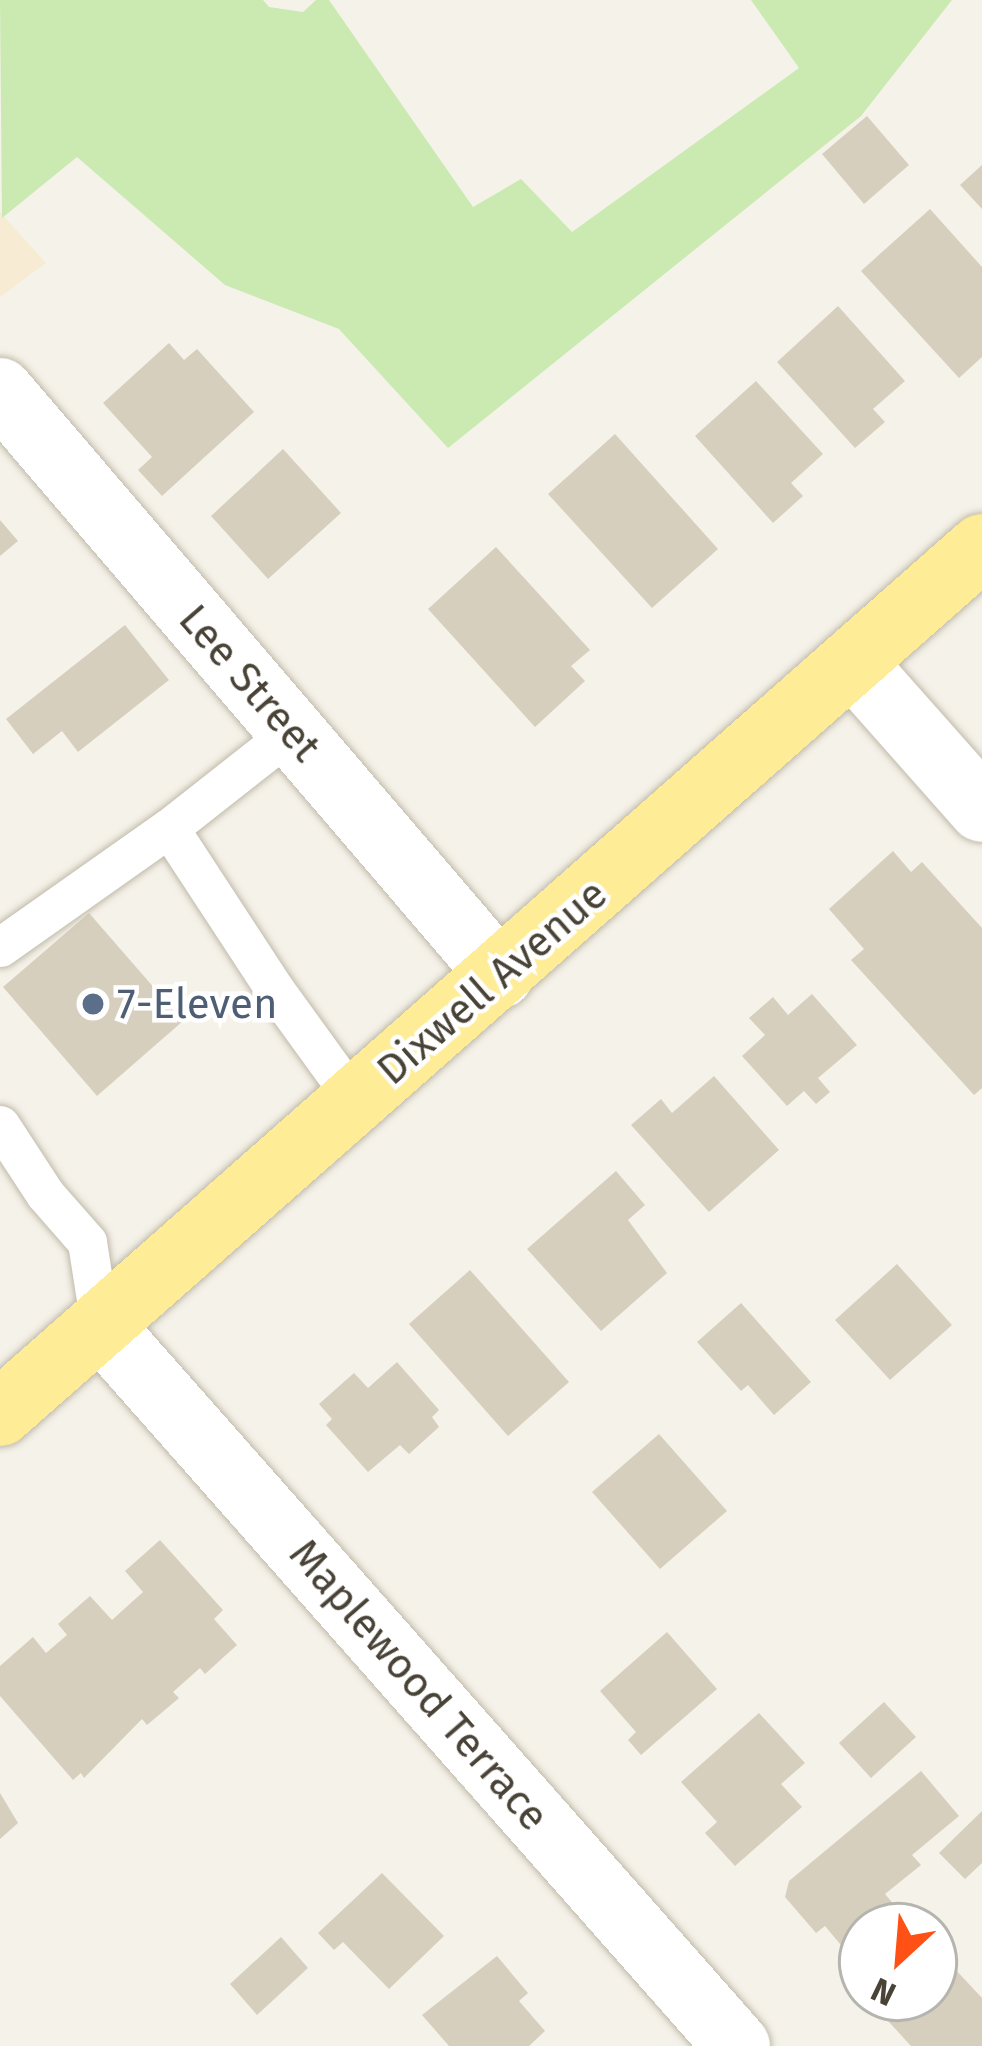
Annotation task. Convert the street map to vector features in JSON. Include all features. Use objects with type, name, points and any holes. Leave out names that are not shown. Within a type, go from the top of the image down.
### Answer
[{"type":"main road","name":"Dixwell Avenue","points":[[0,1413],[982,547]]},
{"type":"street","name":"Lee Street","points":[[0,391],[500,976]]},
{"type":"street","points":[[852,662],[982,809]]},
{"type":"street","name":"Maplewood Terrace","points":[[100,1325],[737,2046]]},
{"type":"lane","points":[[0,946],[169,828],[291,732]]},
{"type":"lane","points":[[169,828],[274,990],[356,1102]]},
{"type":"lane","points":[[0,1125],[45,1193],[88,1242],[100,1325]]},
{"type":"shaded area","points":[[0,212],[46,263],[0,297]]},
{"type":"green space","points":[[0,0],[263,0],[269,7],[303,12],[316,0],[329,0],[473,207],[521,179],[572,232],[799,68],[751,0],[952,0],[861,116],[448,448],[339,329],[225,285],[77,157],[2,218]]},
{"type":"building","points":[[867,116],[909,165],[864,204],[822,154]]},
{"type":"building","points":[[982,165],[982,209],[960,185]]},
{"type":"building","points":[[930,209],[982,267],[982,357],[959,378],[861,271]]},
{"type":"building","points":[[838,306],[905,381],[873,409],[885,422],[855,448],[777,362]]},
{"type":"building","points":[[169,343],[184,360],[197,349],[254,412],[162,496],[138,470],[152,457],[103,403]]},
{"type":"building","points":[[756,381],[823,454],[791,483],[803,496],[773,523],[695,436]]},
{"type":"building","points":[[615,434],[718,549],[652,608],[548,494]]},
{"type":"building","points":[[283,449],[341,513],[268,579],[211,516]]},
{"type":"building","points":[[0,520],[18,541],[0,556]]},
{"type":"building","points":[[496,547],[590,650],[571,666],[585,681],[535,727],[428,609]]},
{"type":"building","points":[[125,625],[169,680],[78,752],[62,731],[33,754],[6,719]]},
{"type":"building","points":[[893,851],[911,872],[922,862],[982,928],[982,1088],[974,1095],[851,960],[864,949],[829,909]]},
{"type":"building","name":"7-Eleven","points":[[89,913],[183,1021],[97,1096],[3,987]]},
{"type":"building","points":[[812,994],[857,1045],[818,1078],[830,1092],[816,1104],[804,1091],[787,1106],[742,1056],[765,1035],[749,1018],[773,997],[788,1015]]},
{"type":"building","points":[[714,1076],[779,1150],[709,1212],[631,1125],[661,1099],[672,1113]]},
{"type":"building","points":[[616,1171],[645,1205],[628,1220],[667,1273],[601,1331],[527,1249]]},
{"type":"building","points":[[897,1264],[952,1325],[890,1380],[835,1320]]},
{"type":"building","points":[[470,1270],[569,1382],[508,1436],[409,1324]]},
{"type":"building","points":[[741,1303],[811,1382],[774,1415],[748,1385],[741,1391],[697,1342]]},
{"type":"building","points":[[397,1362],[439,1410],[432,1417],[439,1427],[409,1454],[400,1445],[368,1472],[326,1425],[332,1419],[319,1404],[354,1373],[368,1388]]},
{"type":"building","points":[[659,1434],[727,1511],[660,1569],[592,1492]]},
{"type":"building","points":[[160,1540],[223,1610],[214,1619],[237,1645],[205,1674],[200,1668],[173,1692],[179,1698],[147,1725],[142,1719],[84,1778],[81,1773],[73,1780],[0,1696],[0,1666],[33,1637],[46,1653],[67,1635],[58,1624],[90,1596],[112,1620],[143,1592],[125,1571]]},
{"type":"building","points":[[667,1632],[717,1689],[641,1755],[628,1740],[636,1732],[600,1691]]},
{"type":"building","points":[[884,1702],[916,1737],[871,1778],[839,1743]]},
{"type":"building","points":[[759,1713],[805,1763],[781,1784],[802,1807],[735,1866],[705,1833],[717,1822],[681,1782]]},
{"type":"building","points":[[921,1771],[959,1816],[912,1855],[921,1865],[885,1894],[892,1902],[838,1902],[838,1942],[825,1926],[816,1933],[785,1897],[789,1881]]},
{"type":"building","points":[[0,1793],[18,1823],[0,1839]]},
{"type":"building","points":[[982,1811],[982,1863],[965,1879],[939,1853]]},
{"type":"building","points":[[382,1873],[444,1936],[389,1989],[343,1942],[334,1950],[318,1933]]},
{"type":"building","points":[[281,1937],[308,1968],[257,2015],[230,1984]]},
{"type":"building","points":[[497,1956],[528,1993],[519,2001],[545,2031],[529,2046],[449,2046],[422,2015]]},
{"type":"building","points":[[958,1972],[982,1998],[982,2046],[911,2046],[889,2022],[958,2022]]},
{"type":"place","name":"7-Eleven","points":[[93,1004]]}]
